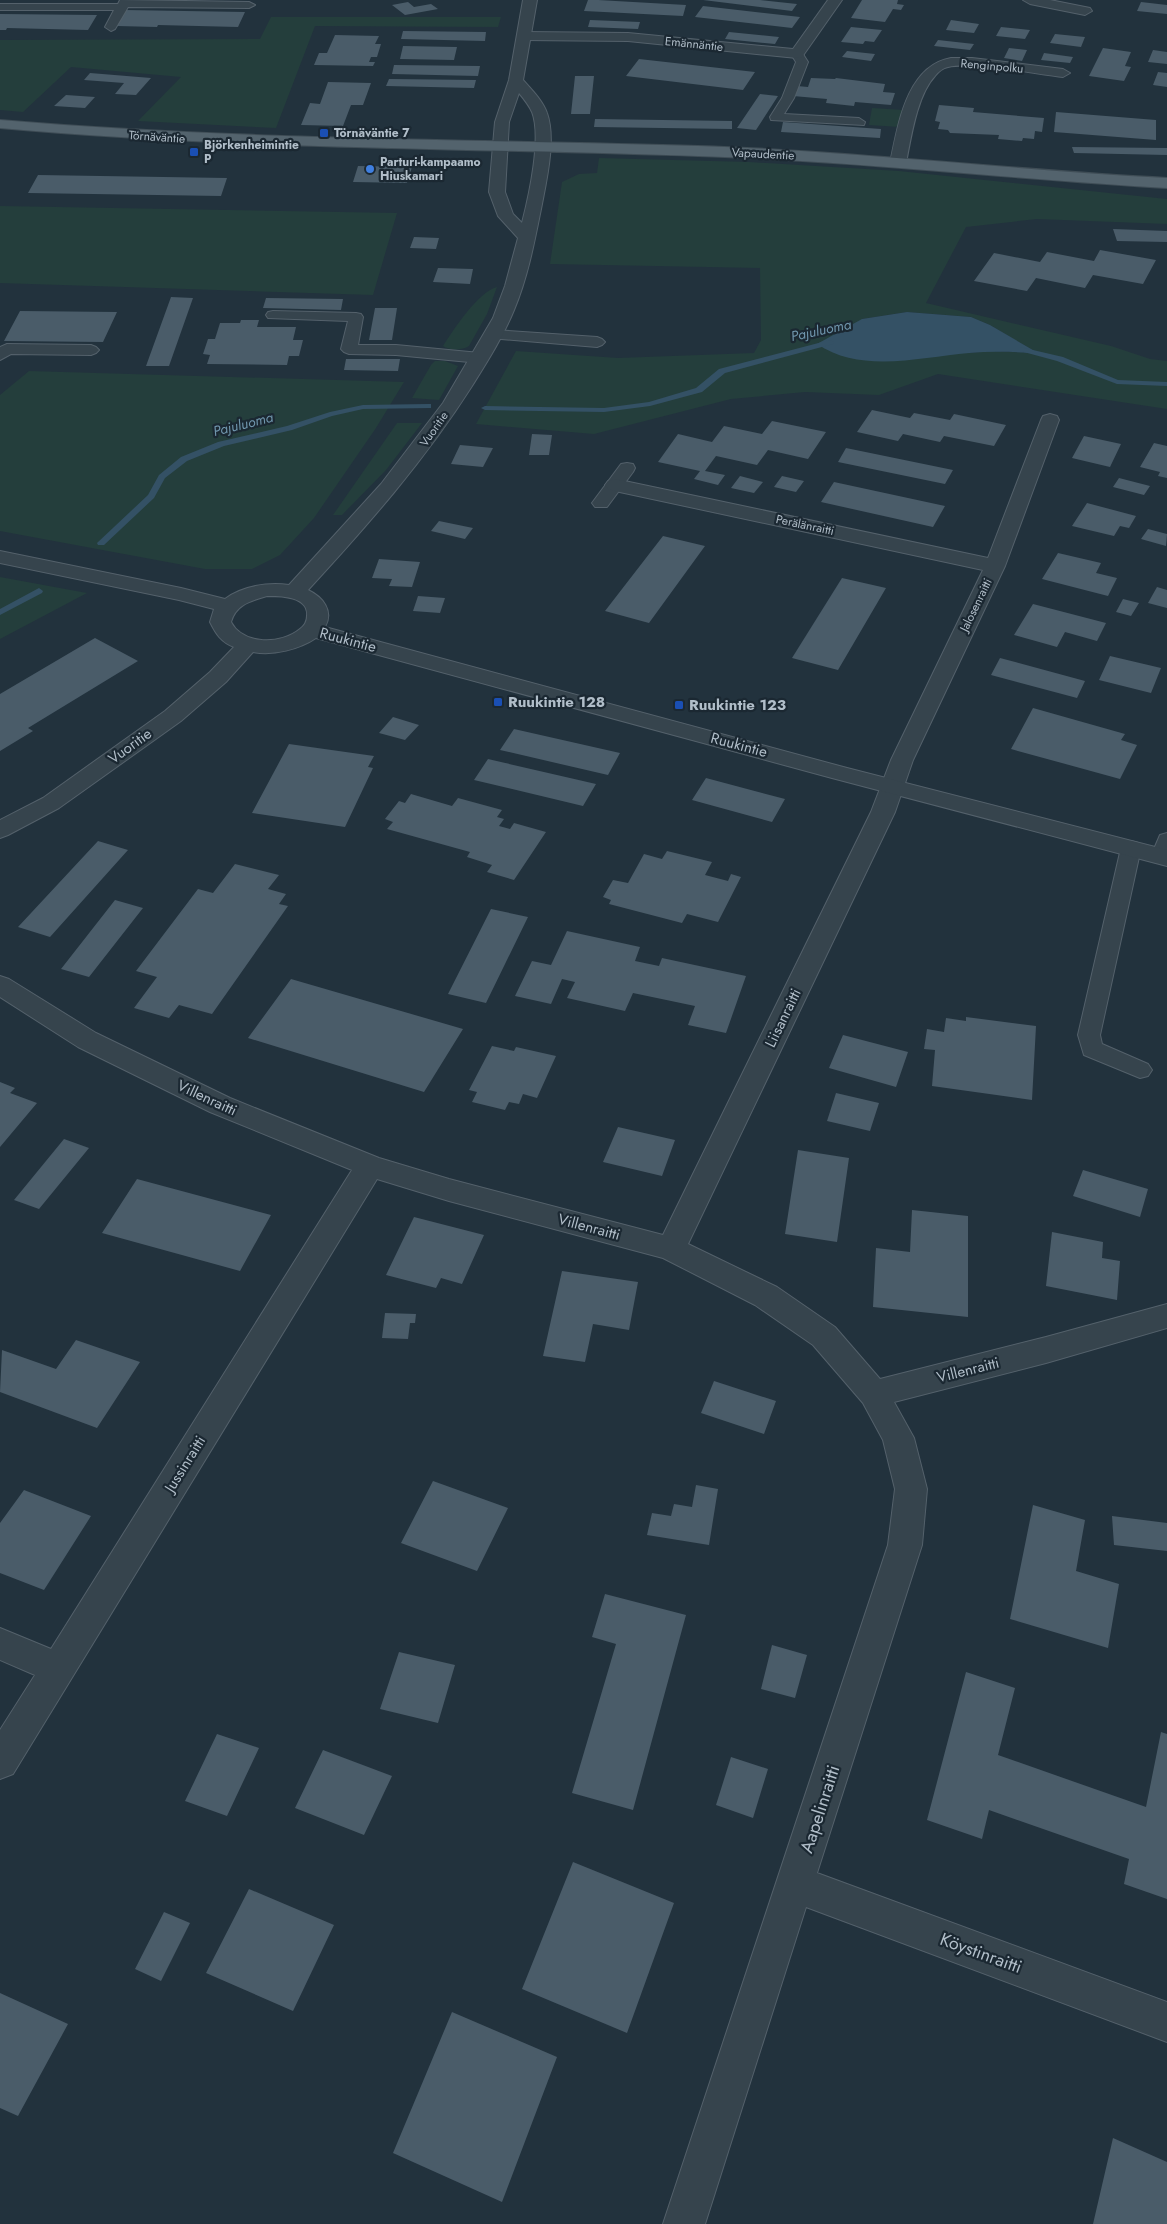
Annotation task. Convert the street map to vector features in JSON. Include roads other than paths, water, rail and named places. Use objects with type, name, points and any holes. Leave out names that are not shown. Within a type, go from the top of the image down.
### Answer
[{"type":"main road","name":"Törnäväntie","points":[[0,124],[220,141],[319,145],[524,147]]},
{"type":"main road","name":"Vapaudentie","points":[[524,147],[701,151],[1167,184]]},
{"type":"main road","name":"Vapaudentie","points":[[1001,172],[1167,193]]},
{"type":"street","points":[[526,237],[506,216],[497,192],[503,120],[516,80],[530,0]]},
{"type":"street","points":[[797,54],[835,0]]},
{"type":"street","points":[[1030,0],[1054,3],[1085,12]]},
{"type":"street","name":"Emännäntie","points":[[524,36],[628,37],[797,54]]},
{"type":"street","name":"Renginpolku","points":[[898,164],[911,110],[927,75],[938,66],[958,61],[1063,73]]},
{"type":"street","name":"Vuoritie","points":[[294,592],[368,511],[421,448],[494,335],[526,247],[543,126],[540,113],[516,80]]},
{"type":"street","name":"Jalosenraitti","points":[[892,786],[906,751],[995,566],[1050,420]]},
{"type":"street","name":"Perälänraitti","points":[[614,485],[995,566]]},
{"type":"street","points":[[0,557],[181,594],[227,606]]},
{"type":"street","points":[[265,590],[294,592],[307,597],[315,604],[319,613],[318,622],[312,630],[297,640],[276,646],[248,645],[234,640],[224,633],[220,624],[220,615],[227,606],[237,599],[265,590]]},
{"type":"street","name":"Ruukintie","points":[[312,630],[892,786],[1132,848],[1165,851]]},
{"type":"street","name":"Vuoritie","points":[[0,830],[50,803],[173,716],[218,677],[248,645]]},
{"type":"street","name":"Liisanraitti","points":[[671,1249],[883,812],[892,786]]},
{"type":"street","name":"Villenraitti","points":[[0,985],[87,1040],[220,1105],[370,1166],[449,1190],[671,1249],[766,1296],[824,1336],[874,1394],[1046,1350],[1167,1316]]},
{"type":"street","name":"Jussinraitti","points":[[0,1762],[370,1166]]},
{"type":"street","name":"Aapelinraitti","points":[[684,2224],[905,1545],[911,1489],[898,1438],[874,1394]]},
{"type":"street","points":[[0,1644],[58,1668]]},
{"type":"street","name":"Köystinraitti","points":[[795,1884],[1167,2022]]},
{"type":"lane","points":[[0,6],[218,3],[248,5]]},
{"type":"lane","points":[[111,27],[124,4]]},
{"type":"lane","points":[[797,54],[802,62],[788,98],[776,117],[859,122]]},
{"type":"lane","points":[[273,315],[356,317],[349,349],[396,350],[480,358]]},
{"type":"lane","points":[[494,335],[596,342]]},
{"type":"lane","points":[[0,355],[7,349],[91,350]]},
{"type":"lane","points":[[601,503],[627,468]]},
{"type":"lane","points":[[1132,848],[1089,1035],[1092,1049],[1140,1070]]},
{"type":"water","points":[[907,312],[971,317],[990,325],[1038,353],[978,352],[911,360],[872,361],[853,359],[834,353],[817,344],[862,319]]},
{"type":"waterway","name":"Pajuluoma","points":[[485,408],[604,410],[650,404],[699,390],[722,371],[830,342]]},
{"type":"waterway","name":"Pajuluoma","points":[[1023,349],[1060,359],[1117,382],[1167,384]]},
{"type":"waterway","name":"Pajuluoma","points":[[101,543],[151,496],[162,477],[184,459],[221,444],[289,428],[330,414],[363,407],[428,406]]},
{"type":"waterway","name":"Pajuluoma","points":[[0,612],[39,591]]},
{"type":"place","name":"Törnäväntie 7","points":[[324,133]]},
{"type":"place","name":"Björkenheimintie P","points":[[194,152]]},
{"type":"place","name":"Parturi-kampaamo Hiuskamari","points":[[370,169]]},
{"type":"place","name":"Ruukintie 128","points":[[498,702]]},
{"type":"place","name":"Ruukintie 123","points":[[679,705]]}]
